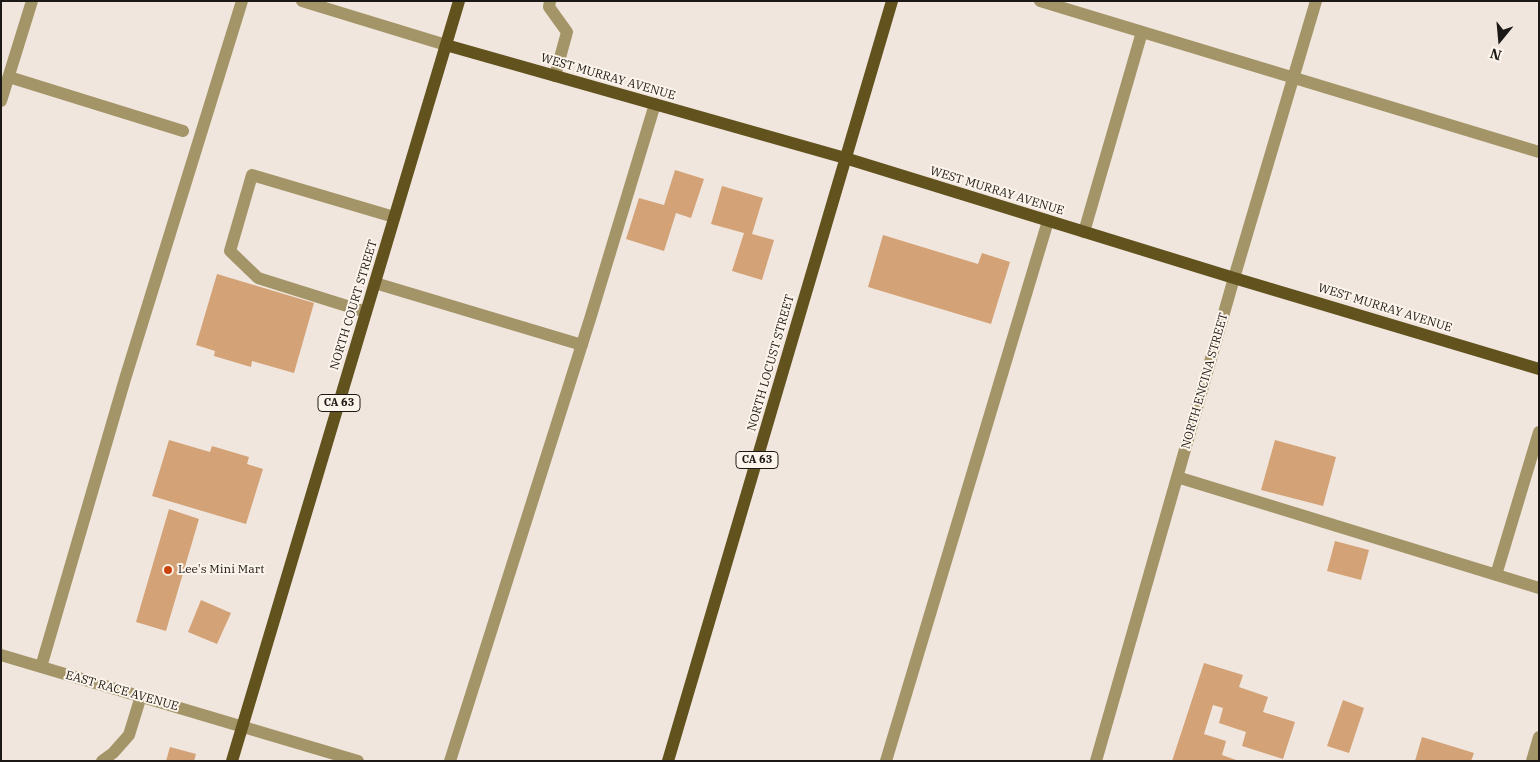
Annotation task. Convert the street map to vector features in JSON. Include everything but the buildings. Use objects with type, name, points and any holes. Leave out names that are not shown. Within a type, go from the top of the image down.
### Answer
[{"type":"main road","name":"NORTH COURT STREET","points":[[232,761],[459,1]]},
{"type":"main road","name":"NORTH LOCUST STREET","points":[[668,761],[892,1]]},
{"type":"main road","name":"WEST MURRAY AVENUE","points":[[446,45],[845,158],[1234,278],[1539,369]]},
{"type":"street","points":[[1,101],[32,1]]},
{"type":"street","points":[[41,667],[125,379],[242,1]]},
{"type":"street","points":[[302,1],[446,45]]},
{"type":"street","points":[[550,1],[549,7],[568,32],[555,76]]},
{"type":"street","points":[[1040,1],[1539,152]]},
{"type":"street","name":"NORTH ENCINA STREET","points":[[1096,761],[1234,278],[1316,1]]},
{"type":"street","points":[[1084,232],[1142,32]]},
{"type":"street","points":[[9,76],[183,131]]},
{"type":"street","points":[[450,761],[582,344],[655,104]]},
{"type":"street","points":[[366,312],[258,278],[230,251],[252,175],[394,217]]},
{"type":"street","points":[[886,761],[1048,221]]},
{"type":"street","points":[[374,284],[582,344]]},
{"type":"street","points":[[1496,575],[1539,432]]},
{"type":"street","points":[[1177,477],[1539,588]]},
{"type":"street","name":"EAST RACE AVENUE","points":[[1,655],[358,761]]},
{"type":"street","points":[[102,761],[129,735],[141,696]]},
{"type":"street","points":[[1535,756],[1539,737]]},
{"type":"place","name":"Lee's Mini Mart","points":[[168,570]]}]
